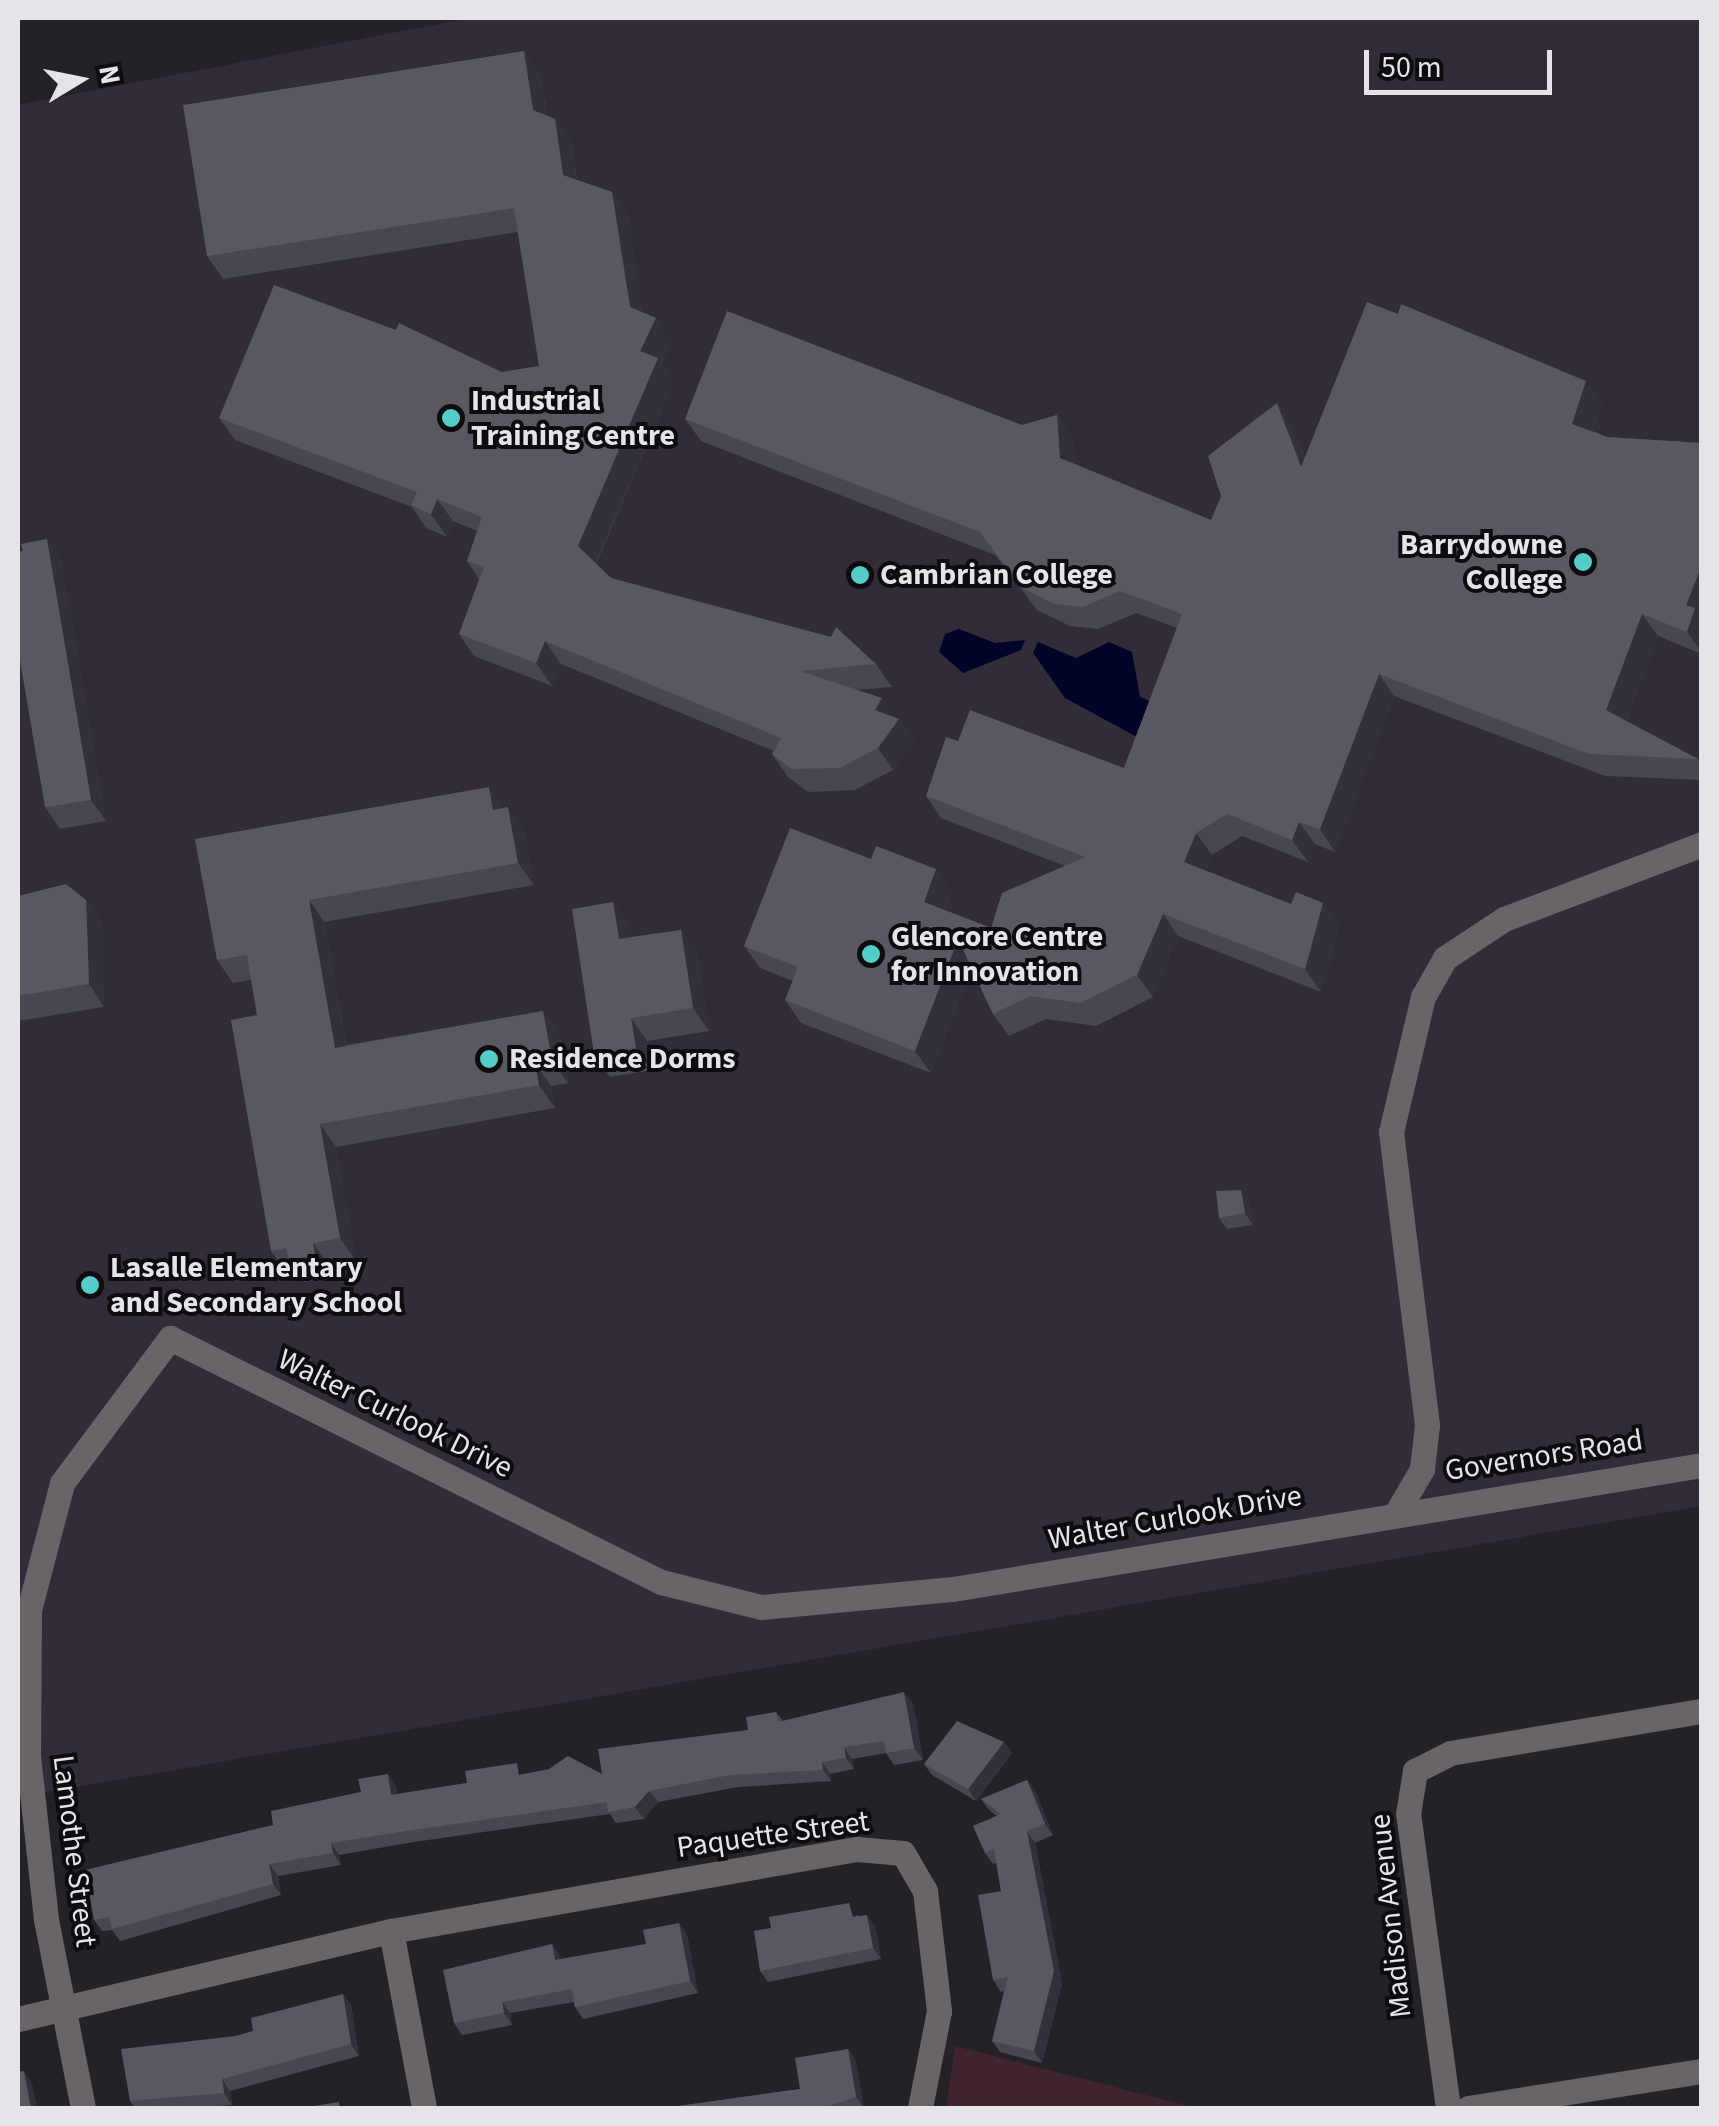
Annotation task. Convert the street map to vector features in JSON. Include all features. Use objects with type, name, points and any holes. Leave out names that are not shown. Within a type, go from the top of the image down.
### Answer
[{"type":"street","points":[[1397,1512],[1422,1468],[1427,1425],[1390,1132],[1423,996],[1445,958],[1504,919],[1702,844]]},
{"type":"street","name":"Walter Curlook Drive","points":[[170,1338],[661,1582],[761,1607],[953,1590],[1397,1512]]},
{"type":"street","name":"Lamothe Street","points":[[82,2108],[28,1755],[30,1610],[62,1482],[170,1338]]},
{"type":"street","name":"Governors Road","points":[[1397,1512],[1702,1465]]},
{"type":"street","name":"Madison Avenue","points":[[1448,2108],[1408,1814],[1415,1771],[1450,1753],[1702,1711]]},
{"type":"street","name":"Paquette Street","points":[[18,2019],[66,2011],[391,1931],[857,1850],[903,1853],[925,1891],[939,2010],[920,2108]]},
{"type":"street","points":[[391,1931],[424,2108]]},
{"type":"street","points":[[1468,2108],[1702,2071]]},
{"type":"shaded area","name":"Cambrian College","points":[[470,18],[1701,18],[1701,1506],[18,1797],[18,105]]},
{"type":"shaded area","points":[[955,2046],[1197,2108],[946,2108]]},
{"type":"water","points":[[959,629],[995,643],[1025,640],[1021,650],[963,673],[939,652],[945,634]]},
{"type":"water","points":[[1038,642],[1076,658],[1109,642],[1132,652],[1140,697],[1162,706],[1148,743],[1065,698],[1033,653]]},
{"type":"building","name":"Industrial Training Centre","points":[[524,51],[533,110],[555,119],[563,175],[612,192],[630,307],[656,318],[640,351],[658,358],[578,546],[611,578],[831,637],[836,627],[876,664],[800,671],[882,698],[875,710],[899,719],[878,748],[840,768],[792,769],[772,754],[781,738],[545,641],[536,663],[459,634],[484,567],[467,561],[482,517],[437,499],[431,514],[411,505],[417,492],[219,418],[274,285],[396,330],[399,323],[502,372],[539,366],[514,208],[207,256],[183,105]]},
{"type":"building","points":[[1367,302],[1398,314],[1401,304],[1586,381],[1572,424],[1607,437],[1702,443],[1702,565],[1686,605],[1695,608],[1687,632],[1642,614],[1606,710],[1698,759],[1589,754],[1379,674],[1320,829],[1299,822],[1292,840],[1227,814],[1196,833],[1184,862],[1291,904],[1296,892],[1323,903],[1305,969],[1163,914],[1137,975],[1080,1003],[1030,996],[993,1014],[958,939],[915,1051],[785,1000],[798,967],[744,946],[790,828],[871,859],[876,846],[936,869],[924,902],[991,928],[1002,893],[1085,857],[926,796],[946,737],[958,741],[970,710],[1124,768],[1182,614],[1120,591],[1083,607],[1055,604],[1022,588],[980,532],[685,419],[727,311],[1022,425],[1057,415],[1060,458],[1211,520],[1221,496],[1208,456],[1277,403],[1301,467]]},
{"type":"building","points":[[47,539],[91,800],[45,807],[18,649],[18,552],[23,551],[21,544]]},
{"type":"building","name":"Residence Dorms","points":[[489,787],[493,810],[508,807],[518,863],[309,900],[335,1048],[543,1011],[552,1060],[535,1063],[539,1085],[320,1124],[340,1238],[313,1243],[315,1255],[289,1260],[286,1248],[271,1251],[231,1020],[257,1015],[247,955],[217,960],[195,839]]},
{"type":"building","points":[[66,884],[86,900],[89,984],[18,996],[18,896]]},
{"type":"building","points":[[613,902],[619,939],[681,930],[693,1008],[631,1018],[636,1048],[594,1054],[572,909]]},
{"type":"building","points":[[1241,1190],[1245,1213],[1219,1218],[1216,1191]]},
{"type":"building","points":[[904,1692],[914,1748],[886,1753],[884,1741],[844,1747],[846,1758],[822,1762],[823,1770],[730,1775],[649,1791],[635,1807],[608,1812],[607,1802],[331,1843],[333,1853],[269,1864],[273,1884],[112,1929],[109,1917],[94,1920],[85,1870],[273,1825],[271,1811],[361,1792],[358,1779],[388,1774],[391,1795],[467,1783],[465,1771],[517,1763],[519,1775],[549,1769],[568,1756],[602,1774],[598,1749],[748,1730],[746,1717],[776,1712],[778,1722]]},
{"type":"building","points":[[957,1721],[1004,1742],[968,1789],[924,1764]]},
{"type":"building","points":[[1027,1780],[1045,1824],[1027,1831],[1054,1971],[1034,2051],[992,2041],[1008,1977],[993,1980],[978,1895],[1001,1891],[994,1849],[985,1853],[973,1826],[1001,1814],[981,1799]]},
{"type":"building","points":[[849,1903],[853,1917],[867,1915],[873,1948],[760,1971],[754,1931],[771,1928],[769,1917]]},
{"type":"building","points":[[679,1923],[690,1981],[575,2007],[572,1989],[502,2002],[504,2013],[454,2023],[443,1970],[552,1944],[555,1960],[646,1944],[643,1930]]},
{"type":"building","points":[[343,1994],[351,2044],[222,2079],[224,2093],[130,2101],[121,2049],[236,2036],[253,2031],[251,2018]]},
{"type":"building","points":[[848,2049],[856,2097],[823,2108],[664,2108],[800,2089],[795,2058]]},
{"type":"building","points":[[24,2071],[31,2108],[18,2108],[18,2072]]},
{"type":"building","points":[[339,2102],[340,2108],[302,2108]]},
{"type":"place","name":"Industrial Training Centre","points":[[451,418]]},
{"type":"place","name":"Barrydowne College","points":[[1583,562]]},
{"type":"place","name":"Cambrian College","points":[[860,575]]},
{"type":"place","name":"Glencore Centre for Innovation","points":[[871,954]]},
{"type":"place","name":"Residence Dorms","points":[[489,1059]]},
{"type":"place","name":"Lasalle Elementary and Secondary School","points":[[90,1285]]}]
